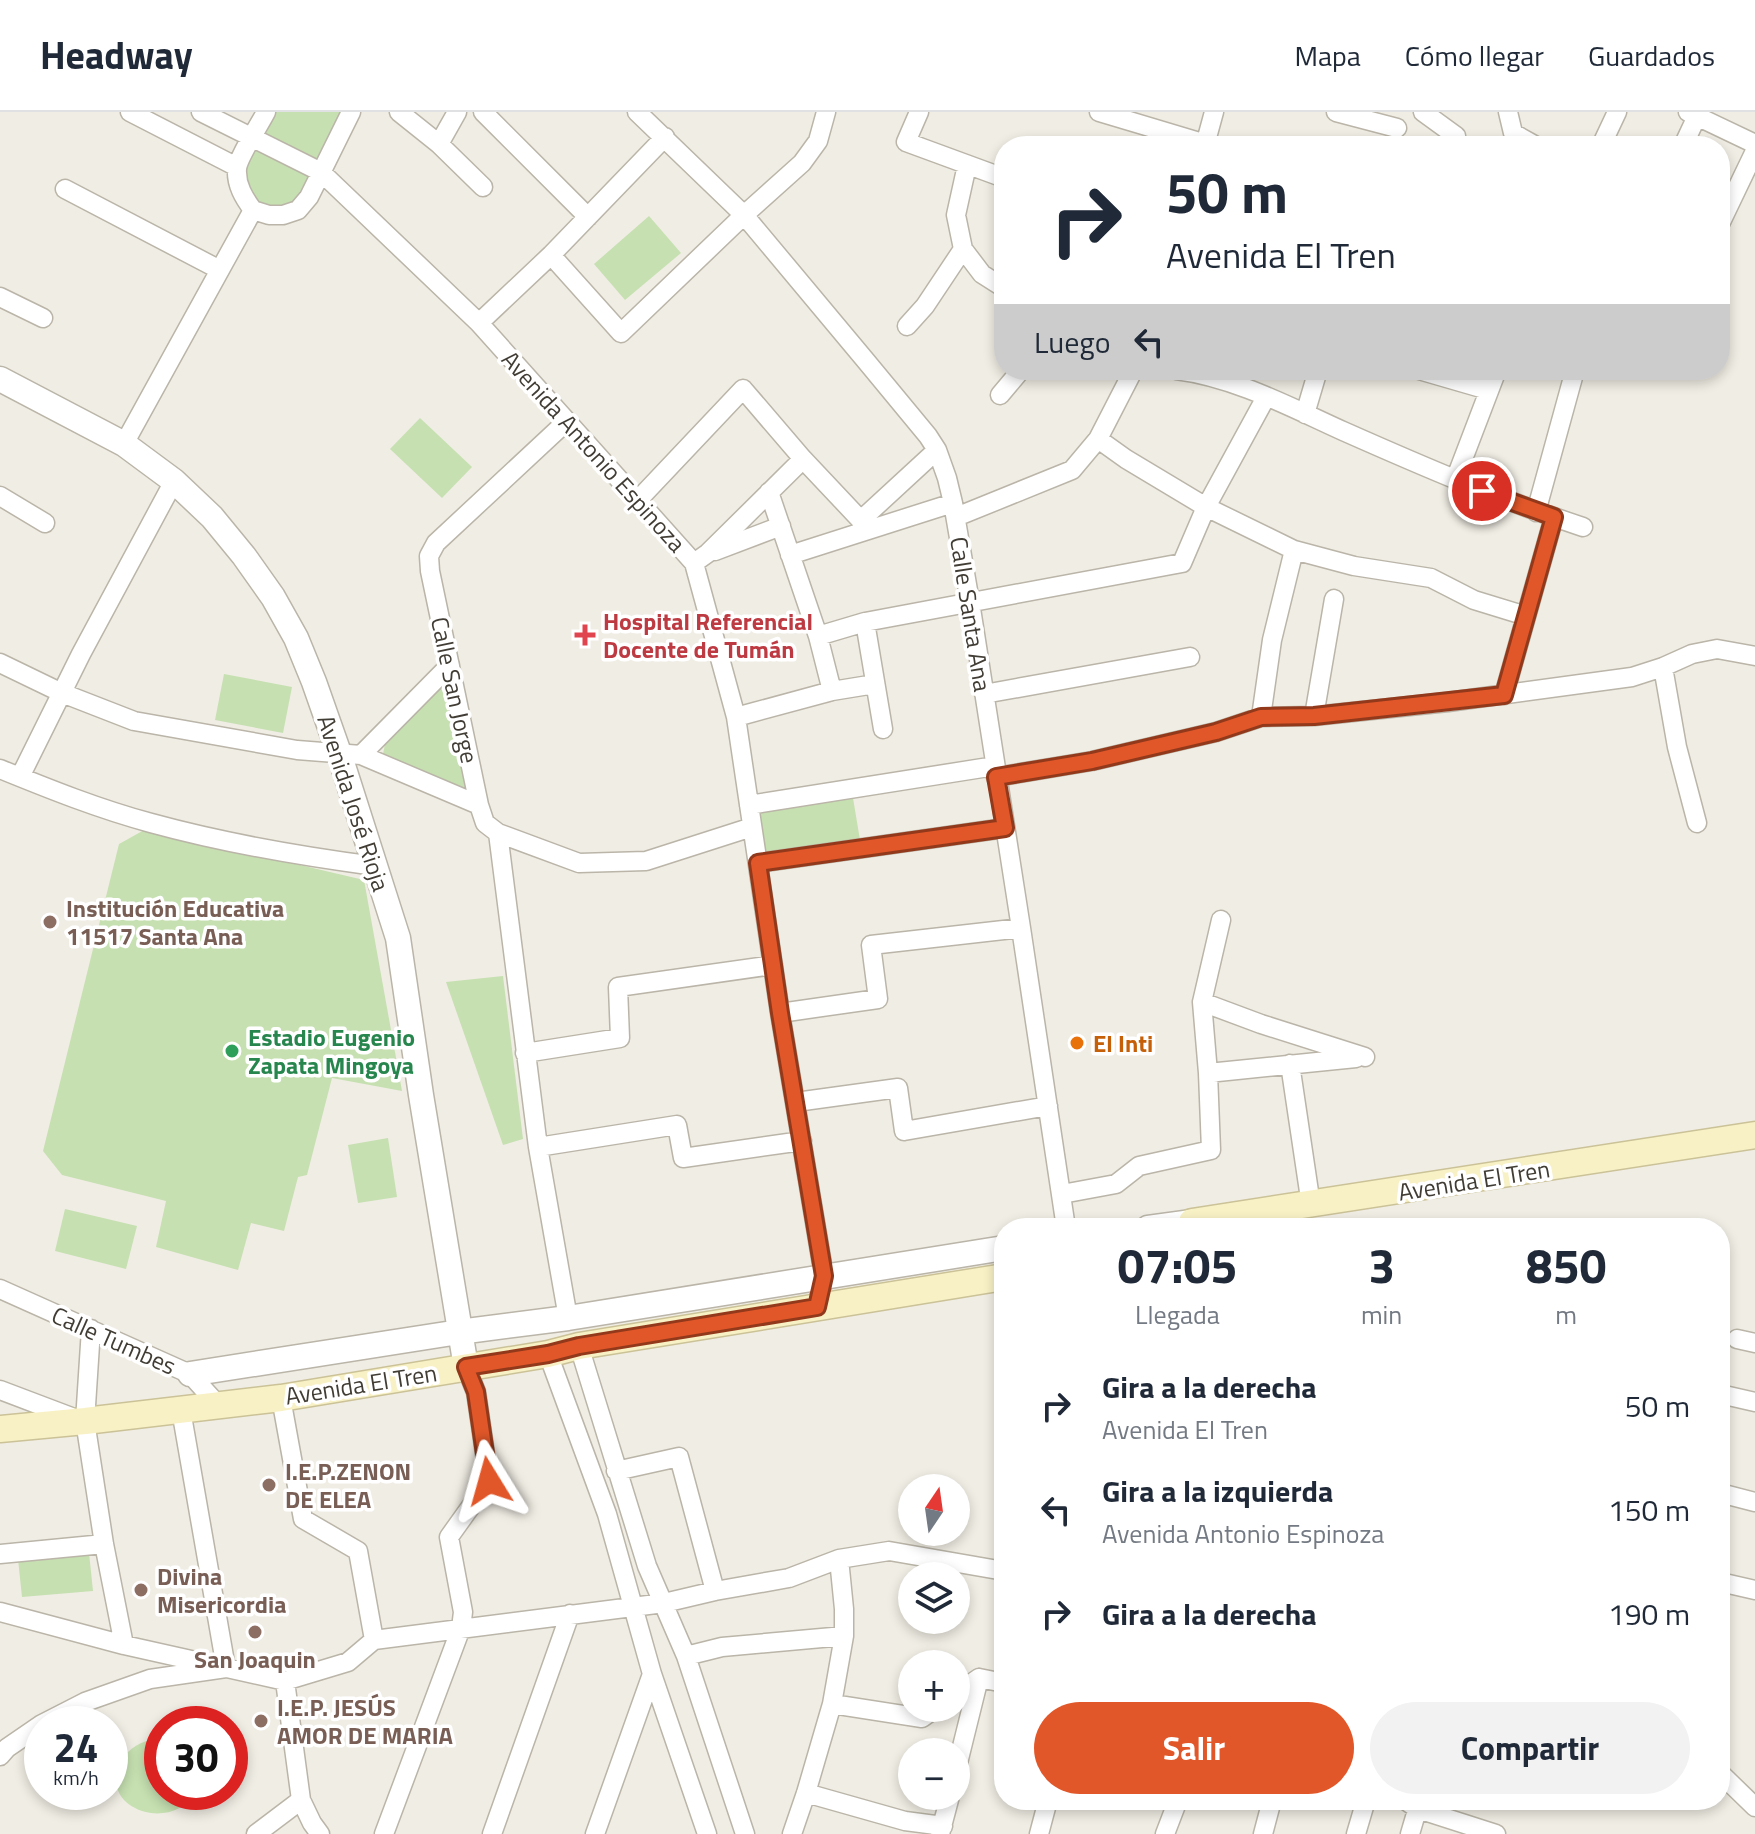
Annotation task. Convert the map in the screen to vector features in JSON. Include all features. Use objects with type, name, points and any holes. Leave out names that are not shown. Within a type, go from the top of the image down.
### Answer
[{"type":"main road","name":"Avenida El Tren","points":[[1233,1218],[1755,1135]]},
{"type":"main road","name":"Avenida El Tren","points":[[0,1429],[281,1398],[994,1279]]},
{"type":"street","points":[[130,112],[237,167]]},
{"type":"street","name":"Avenida Antonio Espinoza","points":[[201,112],[321,172],[479,323],[638,500],[701,558],[736,717],[780,1013],[824,1276],[817,1307]]},
{"type":"street","points":[[266,112],[237,167],[243,196],[253,210],[269,215],[298,210],[309,197],[351,112]]},
{"type":"street","points":[[399,112],[439,144],[483,187]]},
{"type":"street","points":[[439,144],[457,112]]},
{"type":"street","points":[[483,112],[588,217]]},
{"type":"street","name":"Calle Santa Ana","points":[[637,112],[744,215],[937,450],[954,510],[970,602],[1065,1218]]},
{"type":"street","points":[[551,255],[621,333],[802,163],[818,141],[826,112]]},
{"type":"street","points":[[919,112],[906,142],[994,174]]},
{"type":"street","points":[[1099,112],[1120,115],[1182,136]]},
{"type":"street","points":[[1210,136],[1214,112]]},
{"type":"street","points":[[1423,112],[1456,136]]},
{"type":"street","points":[[1508,112],[1513,133],[1518,136]]},
{"type":"street","points":[[1606,136],[1617,112]]},
{"type":"street","points":[[1349,114],[1377,117],[1397,128]]},
{"type":"street","points":[[1686,136],[1692,114],[1755,144]]},
{"type":"street","points":[[479,323],[551,255],[665,137]]},
{"type":"street","points":[[1730,203],[1755,151]]},
{"type":"street","points":[[967,165],[956,215],[963,249],[982,274],[994,282]]},
{"type":"street","points":[[65,189],[220,270]]},
{"type":"street","points":[[124,444],[253,210]]},
{"type":"street","points":[[907,326],[925,306],[963,249]]},
{"type":"street","points":[[0,297],[43,318]]},
{"type":"street","name":"Avenida José Rioja","points":[[0,379],[124,444],[174,481],[212,517],[244,556],[273,597],[296,638],[350,754],[375,866],[398,938],[466,1367]]},
{"type":"street","points":[[1000,395],[1013,380]]},
{"type":"street","points":[[790,555],[865,524],[954,510],[1072,470],[1098,439],[1129,380]]},
{"type":"street","points":[[1221,380],[1455,480],[1583,527]]},
{"type":"street","points":[[1305,414],[1315,380]]},
{"type":"street","points":[[1454,380],[1488,390]]},
{"type":"street","points":[[1455,480],[1492,380]]},
{"type":"street","points":[[1504,695],[1526,616],[1573,380]]},
{"type":"street","points":[[638,500],[743,389],[803,459],[865,524]]},
{"type":"street","points":[[818,636],[865,622],[1182,563],[1206,507],[1266,397]]},
{"type":"street","name":"Calle San Jorge","points":[[567,421],[436,543],[429,556],[479,805],[492,828],[538,1147],[568,1318]]},
{"type":"street","points":[[1098,439],[1206,507],[1294,550],[1354,566],[1431,578],[1474,600],[1526,616]]},
{"type":"street","points":[[865,524],[937,450]]},
{"type":"street","points":[[701,558],[803,459]]},
{"type":"street","points":[[20,777],[88,640],[174,481]]},
{"type":"street","points":[[769,492],[818,636],[832,691]]},
{"type":"street","points":[[0,496],[45,523]]},
{"type":"street","points":[[701,558],[781,526]]},
{"type":"street","points":[[1261,717],[1272,640],[1294,550]]},
{"type":"street","points":[[1314,716],[1334,599]]},
{"type":"street","points":[[865,622],[883,729]]},
{"type":"street","points":[[749,805],[1092,761],[1216,732],[1261,717],[1314,716],[1632,677],[1692,654],[1717,649],[1755,656]]},
{"type":"street","points":[[984,694],[1190,657]]},
{"type":"street","points":[[0,663],[62,693],[134,721],[297,750],[350,754],[479,805]]},
{"type":"street","points":[[350,754],[450,665]]},
{"type":"street","points":[[1663,667],[1677,747],[1697,823]]},
{"type":"street","points":[[736,717],[832,691],[875,684]]},
{"type":"street","points":[[0,769],[61,794],[150,823],[291,855],[375,866]]},
{"type":"street","points":[[492,828],[579,863],[646,861],[752,827]]},
{"type":"street","points":[[758,863],[1005,828]]},
{"type":"street","points":[[1062,1194],[1116,1184],[1139,1166],[1211,1150],[1202,1002],[1221,920]]},
{"type":"street","points":[[780,1013],[878,999],[871,945],[1021,928]]},
{"type":"street","points":[[525,1053],[620,1038],[618,987],[773,965]]},
{"type":"street","points":[[1202,1002],[1365,1057],[1208,1073]]},
{"type":"street","points":[[1290,1064],[1311,1205]]},
{"type":"street","points":[[796,1102],[898,1088],[904,1131],[1048,1106]]},
{"type":"street","points":[[538,1147],[677,1125],[683,1158],[802,1141]]},
{"type":"street","name":"Avenida El Tren","points":[[190,1374],[568,1318],[994,1250]]},
{"type":"street","name":"Calle Tumbes","points":[[0,1289],[190,1374],[218,1405]]},
{"type":"street","points":[[91,1329],[85,1421],[124,1645]]},
{"type":"street","points":[[579,1346],[647,1566],[686,1656],[745,1834]]},
{"type":"street","points":[[548,1354],[607,1514],[652,1674],[703,1830]]},
{"type":"street","points":[[384,1834],[461,1628],[463,1612],[449,1537],[489,1481],[476,1392],[466,1367]]},
{"type":"street","points":[[0,1390],[85,1421]]},
{"type":"street","points":[[1730,1396],[1755,1402]]},
{"type":"street","points":[[281,1398],[303,1519],[358,1551],[374,1640]]},
{"type":"street","points":[[181,1410],[226,1668]]},
{"type":"street","points":[[616,1471],[679,1457],[715,1591]]},
{"type":"street","points":[[1730,1496],[1755,1502]]},
{"type":"street","points":[[0,1554],[104,1544]]},
{"type":"street","points":[[0,1612],[124,1645],[285,1681],[348,1662],[374,1640],[664,1603],[789,1578],[839,1559],[889,1551],[994,1569]]},
{"type":"street","points":[[792,1834],[832,1704],[844,1636],[839,1559]]},
{"type":"street","points":[[1730,1584],[1755,1590]]},
{"type":"street","points":[[492,1834],[570,1614]]},
{"type":"street","points":[[686,1656],[722,1647],[844,1636]]},
{"type":"street","points":[[77,1706],[150,1679],[226,1668]]},
{"type":"street","points":[[595,1834],[652,1674]]},
{"type":"street","points":[[970,1684],[979,1678],[994,1681]]},
{"type":"street","points":[[964,1738],[979,1678]]},
{"type":"street","points":[[285,1681],[301,1800],[320,1834]]},
{"type":"street","points":[[832,1704],[898,1714]]},
{"type":"street","points":[[0,1756],[24,1736]]},
{"type":"street","points":[[1730,1783],[1755,1807]]},
{"type":"street","points":[[806,1793],[904,1827],[941,1830],[946,1810]]},
{"type":"street","points":[[256,1834],[301,1800]]},
{"type":"street","points":[[1039,1834],[1045,1810]]},
{"type":"street","points":[[1165,1834],[1174,1810]]},
{"type":"street","points":[[1263,1834],[1269,1810]]},
{"type":"street","points":[[1356,1834],[1363,1810]]},
{"type":"street","points":[[1410,1834],[1413,1810]]},
{"type":"street","points":[[1433,1810],[1496,1834]]},
{"type":"green space","points":[[276,112],[344,112],[320,162],[263,135]]},
{"type":"green space","points":[[256,150],[311,177],[302,196],[281,210],[257,204],[248,196],[245,174]]},
{"type":"green space","points":[[649,216],[681,253],[625,300],[594,264]]},
{"type":"green space","points":[[420,418],[472,467],[442,498],[390,449]]},
{"type":"green space","points":[[224,674],[292,687],[283,733],[215,720]]},
{"type":"green space","points":[[442,685],[447,685],[468,787],[464,789],[383,754],[385,744]]},
{"type":"green space","points":[[853,798],[860,840],[762,855],[757,812]]},
{"type":"green space","name":"Estadio Eugenio Zapata Mingoya","points":[[146,829],[364,880],[402,1091],[332,1078],[307,1175],[298,1177],[284,1231],[251,1223],[238,1270],[156,1247],[166,1201],[62,1175],[43,1151],[119,844]]},
{"type":"green space","points":[[503,976],[523,1139],[503,1145],[446,982]]},
{"type":"green space","points":[[388,1138],[397,1197],[358,1203],[348,1145]]},
{"type":"green space","points":[[65,1209],[137,1226],[126,1269],[55,1251]]},
{"type":"green space","points":[[89,1553],[93,1591],[22,1597],[18,1559]]},
{"type":"green space","points":[[144,1742],[144,1810],[175,1810],[171,1812],[155,1813],[140,1810],[128,1804],[128,1752]]},
{"type":"place","name":"Hospital Referencial Docente de Tumán","points":[[585,635]]},
{"type":"place","name":"Institución Educativa 11517 Santa Ana","points":[[50,922]]},
{"type":"place","name":"El Inti","points":[[1077,1043]]},
{"type":"place","name":"Estadio Eugenio Zapata Mingoya","points":[[232,1051]]},
{"type":"place","name":"I.E.P.ZENON DE ELEA","points":[[269,1485]]},
{"type":"place","name":"Divina Misericordia","points":[[141,1590]]},
{"type":"place","name":"San Joaquin","points":[[255,1632]]},
{"type":"place","name":"I.E.P. JESÚS AMOR DE MARIA","points":[[261,1721]]},
{"type":"route","points":[[489,1481],[476,1392],[466,1367],[817,1307],[824,1276],[758,863],[1005,828],[996,777],[1092,761],[1216,732],[1261,717],[1314,716],[1504,695],[1554,517],[1482,491]]}]
